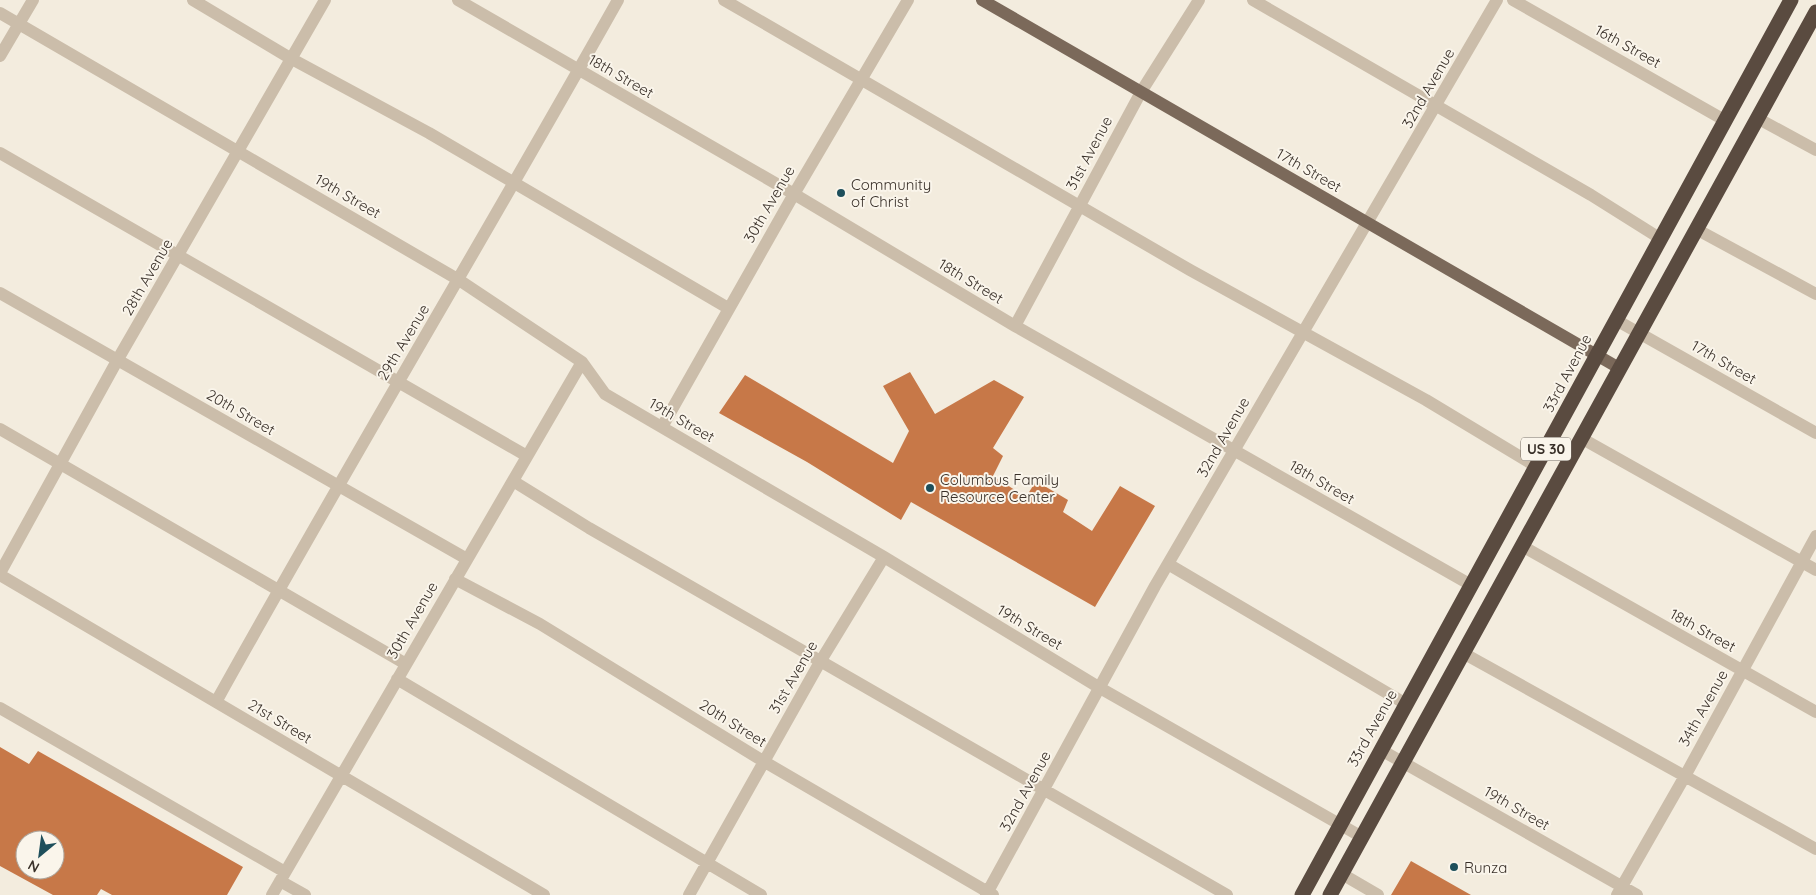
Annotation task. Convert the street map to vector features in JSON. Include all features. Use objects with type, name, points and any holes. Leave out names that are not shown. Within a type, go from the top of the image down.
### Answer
[{"type":"highway","name":"33rd Avenue","points":[[1302,895],[1726,121],[1789,1]]},
{"type":"highway","name":"US 30","points":[[1330,895],[1619,368],[1815,16]]},
{"type":"main road","name":"17th Street","points":[[982,0],[1619,368]]},
{"type":"street","points":[[0,56],[33,0]]},
{"type":"street","points":[[193,0],[290,58],[429,133],[728,308]]},
{"type":"street","name":"28th Avenue","points":[[0,574],[118,360],[325,0]]},
{"type":"street","name":"29th Avenue","points":[[216,702],[337,486],[459,280],[618,0]]},
{"type":"street","points":[[724,0],[1079,207],[1426,400],[1536,466]]},
{"type":"street","name":"30th Avenue","points":[[662,427],[728,308],[908,0]]},
{"type":"street","name":"31st Avenue","points":[[1015,326],[1141,92],[1199,0]]},
{"type":"street","points":[[1253,0],[1591,195],[1661,239]]},
{"type":"street","name":"32nd Avenue","points":[[989,894],[1168,564],[1497,0]]},
{"type":"street","name":"16th Street","points":[[1513,0],[1726,121]]},
{"type":"street","name":"18th Street","points":[[464,1],[1015,326],[1471,585]]},
{"type":"street","name":"19th Street","points":[[0,13],[459,280],[582,362],[605,394],[884,557],[1100,688],[1362,837]]},
{"type":"street","points":[[1757,118],[1816,150]]},
{"type":"street","points":[[0,153],[527,456]]},
{"type":"street","points":[[1696,229],[1816,294]]},
{"type":"street","name":"20th Street","points":[[0,293],[467,559]]},
{"type":"street","name":"17th Street","points":[[1616,320],[1816,433]]},
{"type":"street","name":"30th Avenue","points":[[272,895],[582,362]]},
{"type":"street","points":[[0,429],[406,664]]},
{"type":"street","points":[[1581,438],[1816,570]]},
{"type":"street","points":[[513,481],[589,528],[820,662],[1227,895]]},
{"type":"street","name":"34th Avenue","points":[[1619,891],[1816,536]]},
{"type":"street","name":"18th Street","points":[[1522,546],[1816,712]]},
{"type":"street","name":"31st Avenue","points":[[689,895],[820,662],[884,557]]},
{"type":"street","points":[[1168,564],[1406,704]]},
{"type":"street","name":"21st Street","points":[[0,574],[544,895]]},
{"type":"street","name":"20th Street","points":[[455,579],[540,624],[763,761],[989,894]]},
{"type":"street","points":[[1463,653],[1816,849]]},
{"type":"street","points":[[397,679],[761,895]]},
{"type":"street","points":[[0,708],[283,876],[305,895]]},
{"type":"street","name":"19th Street","points":[[1380,750],[1404,762],[1619,891],[1637,895]]},
{"type":"street","points":[[1342,874],[1378,895]]},
{"type":"building","name":"Columbus Family Resource Center","points":[[910,372],[935,414],[994,380],[1024,397],[993,448],[1003,456],[993,476],[1026,497],[1036,481],[1068,500],[1063,512],[1092,531],[1120,486],[1155,506],[1095,607],[911,502],[901,520],[807,462],[719,413],[745,375],[893,463],[909,431],[883,386]]},
{"type":"building","points":[[0,747],[29,764],[38,751],[243,867],[227,895],[112,895],[101,889],[97,895],[53,895],[26,880],[65,880],[65,830],[15,830],[15,874],[0,866]]},
{"type":"building","points":[[1411,861],[1471,895],[1391,895]]},
{"type":"place","name":"Community of Christ","points":[[841,193]]},
{"type":"place","name":"Columbus Family Resource Center","points":[[930,488]]},
{"type":"place","name":"Runza","points":[[1454,867]]}]
